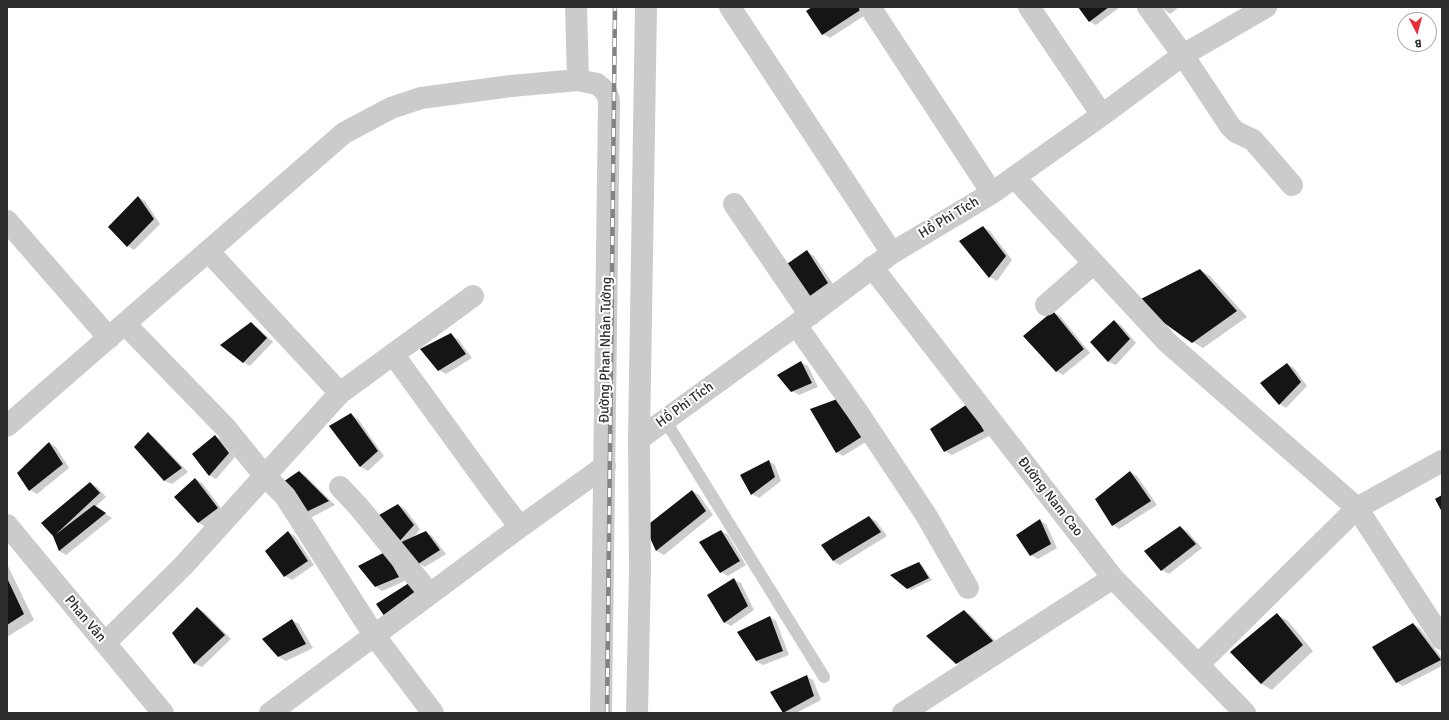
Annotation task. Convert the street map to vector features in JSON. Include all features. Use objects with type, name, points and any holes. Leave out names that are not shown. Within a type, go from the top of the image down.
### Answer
[{"type":"street","points":[[576,7],[578,80]]},
{"type":"street","points":[[637,713],[640,570],[639,438],[646,7]]},
{"type":"street","points":[[730,7],[892,253]]},
{"type":"street","points":[[870,7],[992,192]]},
{"type":"street","points":[[1029,7],[1102,115]]},
{"type":"street","points":[[1148,7],[1183,55],[1230,126],[1236,132],[1253,140],[1292,185]]},
{"type":"street","name":"Hồ Phi Tích","points":[[639,438],[803,320],[892,253],[992,192],[1102,115],[1183,55],[1266,7]]},
{"type":"street","name":"Đường Phan Nhân Tường","points":[[7,426],[344,133],[392,108],[421,98],[511,86],[578,80],[597,84],[607,94],[609,100],[601,713]]},
{"type":"street","points":[[1014,177],[1168,343],[1357,508],[1442,639]]},
{"type":"street","points":[[734,204],[857,411],[926,514],[968,588]]},
{"type":"street","points":[[7,221],[117,331],[225,428],[264,475],[286,496],[374,635],[433,713]]},
{"type":"street","points":[[208,251],[340,393]]},
{"type":"street","points":[[1046,305],[1094,263]]},
{"type":"street","name":"Đường Nam Cao","points":[[872,267],[1113,578],[1245,713]]},
{"type":"street","points":[[105,643],[183,566],[340,393],[473,296]]},
{"type":"street","points":[[393,354],[520,527]]},
{"type":"street","points":[[1198,665],[1357,508],[1442,461]]},
{"type":"street","points":[[270,713],[520,527],[605,466]]},
{"type":"street","points":[[340,487],[358,506],[430,594]]},
{"type":"street","name":"Phan Vân","points":[[7,525],[163,713]]},
{"type":"street","points":[[903,713],[1113,578]]},
{"type":"lane","points":[[665,420],[824,677]]},
{"type":"building","points":[[812,7],[865,7],[822,35],[806,11]]},
{"type":"building","points":[[1078,7],[1109,7],[1089,22]]},
{"type":"building","points":[[138,196],[154,219],[127,247],[108,227]]},
{"type":"building","points":[[983,226],[1006,256],[989,278],[959,241]]},
{"type":"building","points":[[807,250],[828,283],[807,298],[784,266]]},
{"type":"building","points":[[1200,269],[1237,311],[1192,343],[1135,302]]},
{"type":"building","points":[[1053,311],[1084,349],[1056,372],[1023,336]]},
{"type":"building","points":[[1114,320],[1130,339],[1108,362],[1090,342]]},
{"type":"building","points":[[251,322],[267,338],[243,363],[220,345]]},
{"type":"building","points":[[451,333],[466,354],[438,371],[420,349]]},
{"type":"building","points":[[801,361],[812,383],[791,392],[777,375]]},
{"type":"building","points":[[1287,363],[1301,382],[1279,405],[1260,383]]},
{"type":"building","points":[[840,398],[863,436],[836,453],[810,409]]},
{"type":"building","points":[[969,403],[984,431],[944,452],[930,429]]},
{"type":"building","points":[[351,413],[378,451],[360,467],[329,426]]},
{"type":"building","points":[[148,432],[182,468],[164,481],[134,447]]},
{"type":"building","points":[[215,435],[229,453],[209,476],[192,454]]},
{"type":"building","points":[[49,442],[63,464],[29,491],[17,473]]},
{"type":"building","points":[[769,460],[775,477],[751,495],[740,475]]},
{"type":"building","points":[[299,471],[329,501],[304,513],[280,484]]},
{"type":"building","points":[[1130,471],[1151,501],[1112,526],[1095,499]]},
{"type":"building","points":[[195,478],[218,508],[198,523],[174,497]]},
{"type":"building","points":[[90,482],[100,493],[55,535],[94,505],[106,513],[59,551],[53,536],[41,523]]},
{"type":"building","points":[[692,490],[706,511],[656,551],[645,527]]},
{"type":"building","points":[[1442,495],[1442,512],[1435,499]]},
{"type":"building","points":[[398,504],[414,525],[397,544],[374,518]]},
{"type":"building","points":[[869,516],[881,532],[833,561],[821,545]]},
{"type":"building","points":[[1040,519],[1051,544],[1030,556],[1016,535]]},
{"type":"building","points":[[1180,526],[1196,544],[1161,571],[1144,551]]},
{"type":"building","points":[[721,530],[740,561],[720,573],[699,542]]},
{"type":"building","points":[[288,531],[308,561],[284,577],[265,551]]},
{"type":"building","points":[[426,531],[440,550],[418,564],[397,544]]},
{"type":"building","points":[[385,552],[399,577],[375,587],[358,566]]},
{"type":"building","points":[[919,562],[929,578],[907,589],[890,575]]},
{"type":"building","points":[[7,578],[24,614],[7,625]]},
{"type":"building","points":[[734,578],[748,606],[724,623],[707,595]]},
{"type":"building","points":[[409,583],[416,594],[385,617],[376,604]]},
{"type":"building","points":[[197,607],[225,635],[194,664],[172,633]]},
{"type":"building","points":[[964,610],[993,641],[956,664],[926,636]]},
{"type":"building","points":[[1277,613],[1303,645],[1261,684],[1230,652]]},
{"type":"building","points":[[770,616],[783,651],[756,661],[737,632]]},
{"type":"building","points":[[292,619],[306,644],[278,657],[262,639]]},
{"type":"building","points":[[1413,623],[1441,660],[1396,683],[1372,647]]},
{"type":"building","points":[[807,675],[814,696],[783,713],[770,692]]},
{"type":"railway","points":[[607,713],[615,7]]}]
